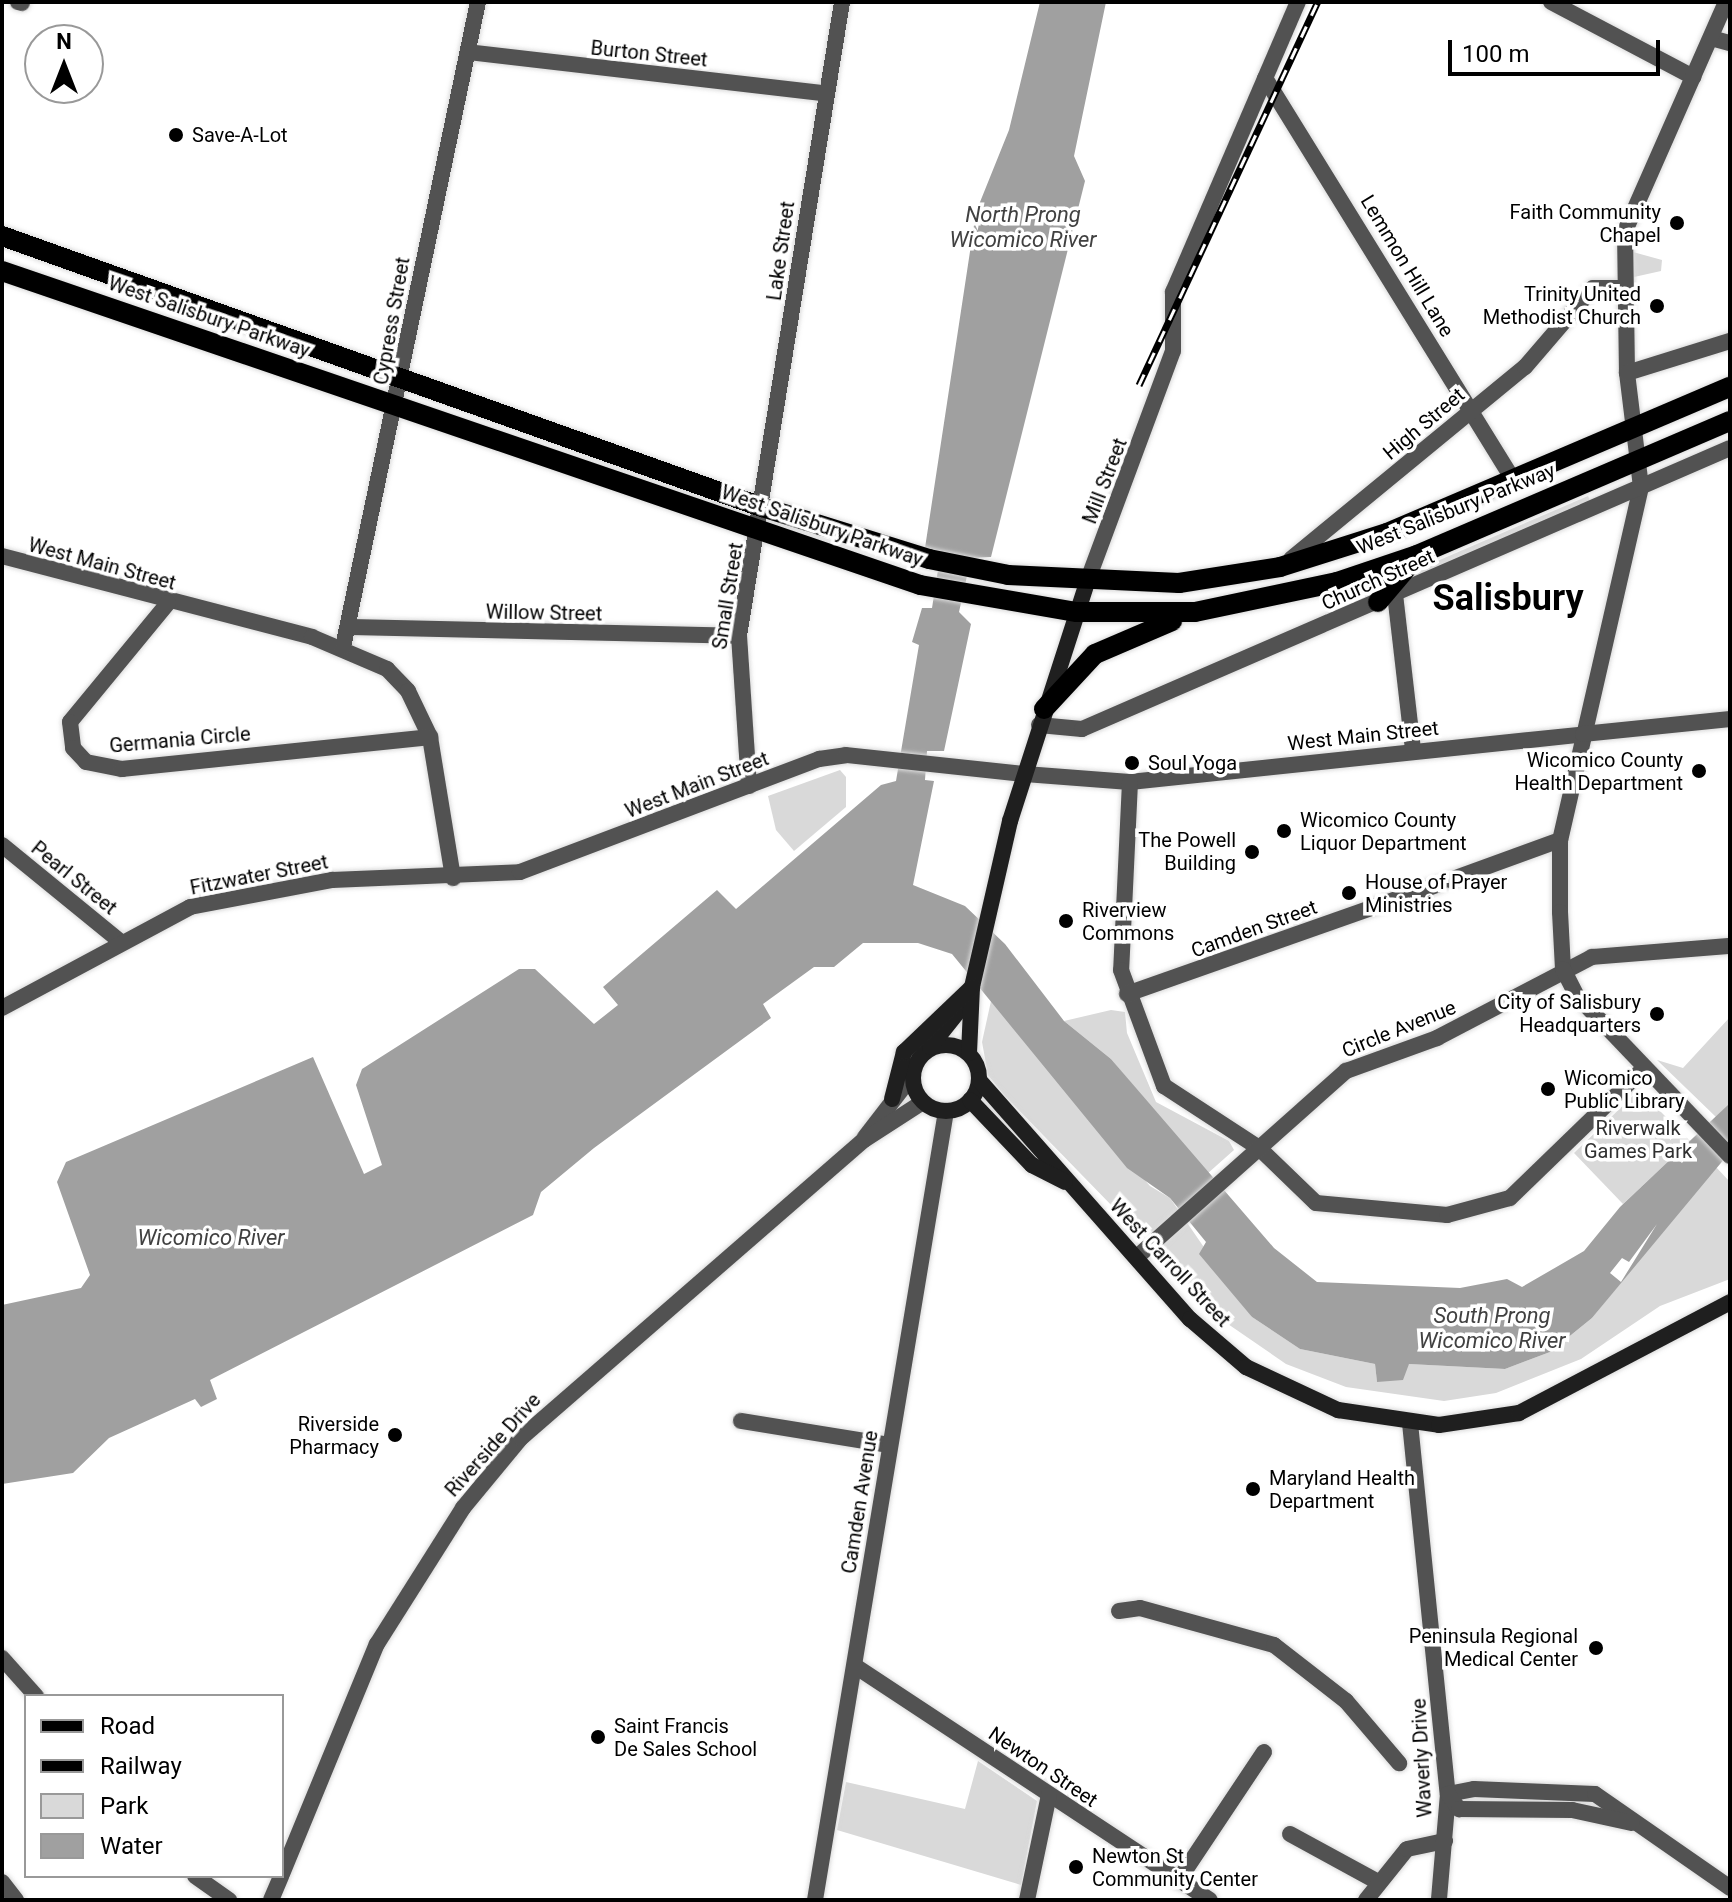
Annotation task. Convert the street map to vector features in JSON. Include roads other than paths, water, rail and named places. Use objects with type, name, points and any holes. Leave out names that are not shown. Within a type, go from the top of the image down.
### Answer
[{"type":"main road","name":"West Salisbury Parkway","points":[[2,236],[762,507],[929,559],[1008,575],[1087,582],[1179,583],[1280,567],[1387,533],[1511,477],[1730,387]]},
{"type":"main road","name":"West Salisbury Parkway","points":[[2,271],[920,585],[991,600],[1077,612],[1195,612],[1262,602],[1417,555],[1730,421]]},
{"type":"main road","points":[[1386,598],[1417,555]]},
{"type":"main road","name":"Mill Street","points":[[969,1053],[973,984],[989,914],[1041,717],[1087,582]]},
{"type":"main road","points":[[1041,717],[1121,637],[1195,612]]},
{"type":"main road","name":"Mill Street","points":[[927,1050],[955,1023],[973,984]]},
{"type":"main road","points":[[892,1099],[904,1052],[973,984]]},
{"type":"main road","points":[[948,1045],[969,1053],[979,1080],[970,1100],[946,1111],[923,1102],[913,1075],[927,1050],[948,1045]]},
{"type":"main road","name":"West Carroll Street","points":[[979,1080],[1190,1319],[1258,1374],[1338,1410],[1410,1423],[1471,1422],[1538,1406],[1730,1302]]},
{"type":"main road","name":"West Carroll Street","points":[[970,1100],[1032,1165],[1070,1184]]},
{"type":"street","name":"Cypress Street","points":[[343,647],[403,377],[478,2]]},
{"type":"street","name":"Lake Street","points":[[762,507],[825,93],[842,2]]},
{"type":"street","name":"Mill Street","points":[[1087,582],[1173,351],[1173,292],[1298,2]]},
{"type":"street","points":[[1551,2],[1693,77]]},
{"type":"street","points":[[1726,2],[1625,231],[1623,288],[1627,373],[1641,487],[1560,840],[1563,969],[1595,1019],[1730,1156]]},
{"type":"street","points":[[1711,38],[1730,43]]},
{"type":"street","name":"Burton Street","points":[[468,52],[825,93]]},
{"type":"street","name":"Lemmon Hill Lane","points":[[1265,78],[1511,477]]},
{"type":"street","name":"High Street","points":[[1280,567],[1525,367],[1593,288],[1623,288]]},
{"type":"street","points":[[1627,373],[1730,341]]},
{"type":"street","name":"Church Street","points":[[1041,717],[1082,729],[1730,448]]},
{"type":"street","name":"Small Street","points":[[749,786],[739,636],[762,507]]},
{"type":"street","points":[[2,576],[8,558]]},
{"type":"street","name":"West Main Street","points":[[8,558],[168,603],[343,647],[398,680],[430,737],[453,878],[552,864],[819,759],[897,761],[1130,782],[1730,719]]},
{"type":"street","points":[[1386,598],[1413,750]]},
{"type":"street","name":"Germania Circle","points":[[168,603],[70,722],[73,748],[86,762],[122,769],[430,737]]},
{"type":"street","name":"Willow Street","points":[[348,627],[739,636]]},
{"type":"street","points":[[1130,782],[1122,911],[1127,994],[1164,1086],[1259,1148],[1299,1190],[1332,1209],[1482,1210],[1534,1178],[1642,1070]]},
{"type":"street","name":"Camden Street","points":[[1127,994],[1560,840]]},
{"type":"street","name":"Pearl Street","points":[[2,845],[121,942]]},
{"type":"street","name":"Fitzwater Street","points":[[2,1008],[121,942],[224,898],[399,874],[453,878]]},
{"type":"street","name":"Circle Avenue","points":[[1137,1257],[1175,1227],[1346,1071],[1437,1038],[1563,969],[1639,949],[1730,946]]},
{"type":"street","name":"Riverside Drive","points":[[864,1140],[913,1075]]},
{"type":"street","name":"Riverside Drive","points":[[284,1870],[377,1644],[463,1508],[521,1438],[603,1359],[864,1140],[923,1102]]},
{"type":"street","name":"Camden Avenue","points":[[815,1900],[946,1111]]},
{"type":"street","points":[[741,1421],[889,1445]]},
{"type":"street","name":"Waverly Drive","points":[[1410,1423],[1448,1794],[1439,1900]]},
{"type":"street","points":[[1119,1611],[1140,1608],[1274,1645],[1346,1701],[1399,1763]]},
{"type":"street","points":[[2,1658],[34,1694]]},
{"type":"street","name":"Newton Street","points":[[855,1666],[1210,1900]]},
{"type":"street","points":[[1178,1881],[1264,1752]]},
{"type":"street","points":[[1448,1794],[1459,1809],[1572,1810],[1632,1823],[1730,1888]]},
{"type":"street","points":[[1027,1900],[1049,1795]]},
{"type":"street","points":[[1290,1834],[1378,1882]]},
{"type":"street","points":[[1366,1900],[1407,1849],[1445,1841]]},
{"type":"street","points":[[198,1878],[229,1900]]},
{"type":"street","name":"Riverside Drive","points":[[271,1900],[281,1878]]},
{"type":"street","points":[[2,1882],[16,1900]]},
{"type":"water","points":[[1040,2],[1106,2],[1074,156],[1085,181],[991,557],[971,558],[959,612],[971,624],[944,751],[927,751],[925,780],[934,781],[913,885],[965,906],[1005,944],[1064,1021],[1111,1059],[1274,1248],[1317,1282],[1460,1288],[1507,1279],[1522,1287],[1584,1251],[1620,1207],[1730,1103],[1730,1152],[1592,1318],[1550,1352],[1505,1369],[1409,1364],[1403,1380],[1377,1382],[1375,1364],[1300,1349],[1252,1317],[1199,1254],[1206,1242],[1170,1198],[1127,1168],[952,954],[918,943],[863,943],[834,967],[814,967],[763,1004],[771,1018],[594,1148],[541,1192],[533,1215],[210,1380],[217,1399],[201,1407],[195,1399],[109,1438],[73,1473],[2,1484],[2,1305],[81,1288],[90,1275],[57,1182],[66,1162],[313,1057],[364,1174],[382,1165],[356,1085],[362,1069],[519,969],[535,969],[594,1024],[618,1005],[603,987],[717,890],[736,909],[881,785],[896,781],[919,645],[912,642],[922,608],[932,608],[941,551],[925,548],[976,212],[1009,130]]},
{"type":"railway","points":[[1139,385],[1318,2]]},
{"type":"place","name":"Save-A-Lot","points":[[176,135]]},
{"type":"place","name":"Faith Community Chapel","points":[[1677,223]]},
{"type":"place","name":"Trinity United Methodist Church","points":[[1657,306]]},
{"type":"place","name":"Soul Yoga","points":[[1132,763]]},
{"type":"place","name":"Wicomico County Health Department","points":[[1699,771]]},
{"type":"place","name":"Wicomico County Liquor Department","points":[[1284,831]]},
{"type":"place","name":"The Powell Building","points":[[1252,852]]},
{"type":"place","name":"House of Prayer Ministries","points":[[1349,893]]},
{"type":"place","name":"Riverview Commons","points":[[1066,921]]},
{"type":"place","name":"City of Salisbury Headquarters","points":[[1657,1014]]},
{"type":"place","name":"Wicomico Public Library","points":[[1548,1089]]},
{"type":"place","name":"Riverside Pharmacy","points":[[395,1435]]},
{"type":"place","name":"Maryland Health Department","points":[[1253,1489]]},
{"type":"place","name":"Peninsula Regional Medical Center","points":[[1596,1648]]},
{"type":"place","name":"Saint Francis De Sales School","points":[[598,1737]]},
{"type":"place","name":"Newton St Community Center","points":[[1076,1867]]},
{"type":"district","name":"Salisbury","points":[[1508,599]]},
{"type":"water label","name":"North Prong Wicomico River","points":[[1023,226]]},
{"type":"water label","name":"Wicomico River","points":[[211,1238]]},
{"type":"water label","name":"South Prong Wicomico River","points":[[1492,1328]]},
{"type":"park label","name":"Riverwalk Games Park","points":[[1638,1140]]}]
